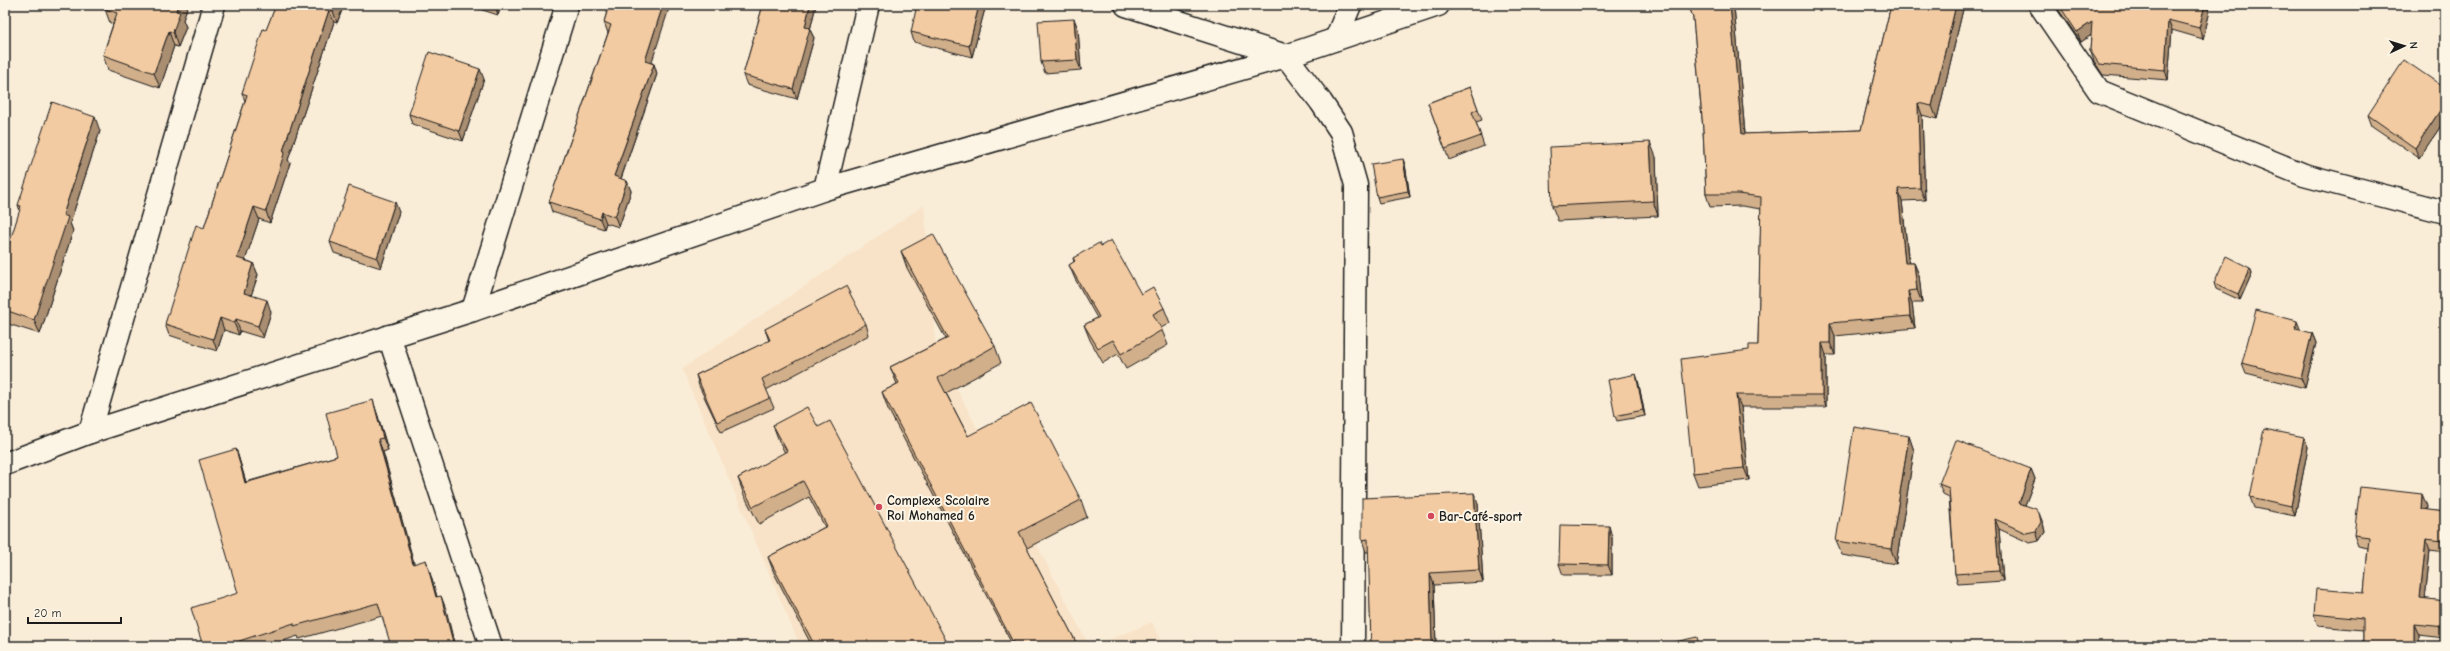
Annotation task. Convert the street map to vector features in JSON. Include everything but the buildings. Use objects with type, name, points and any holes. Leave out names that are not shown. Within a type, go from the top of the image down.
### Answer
[{"type":"street","points":[[90,432],[214,5]]},
{"type":"street","points":[[473,310],[567,5]]},
{"type":"street","points":[[825,189],[868,5]]},
{"type":"street","points":[[1126,5],[1286,56],[1321,102],[1341,132],[1356,185],[1352,646]]},
{"type":"street","points":[[1336,39],[1350,5]]},
{"type":"street","points":[[5,464],[90,432],[473,310],[825,189],[1286,56],[1438,5]]},
{"type":"street","points":[[2040,5],[2099,91],[2304,175],[2445,212]]},
{"type":"street","points":[[389,336],[491,646]]},
{"type":"shaded area","name":"Complexe Scolaire Roi Mohamed 6","points":[[924,205],[936,348],[1089,646],[800,646],[682,369]]},
{"type":"shaded area","points":[[1152,622],[1163,646],[1094,646]]},
{"type":"place","name":"Complexe Scolaire Roi Mohamed 6","points":[[879,507]]},
{"type":"place","name":"Bar-Café-sport","points":[[1431,516]]}]
